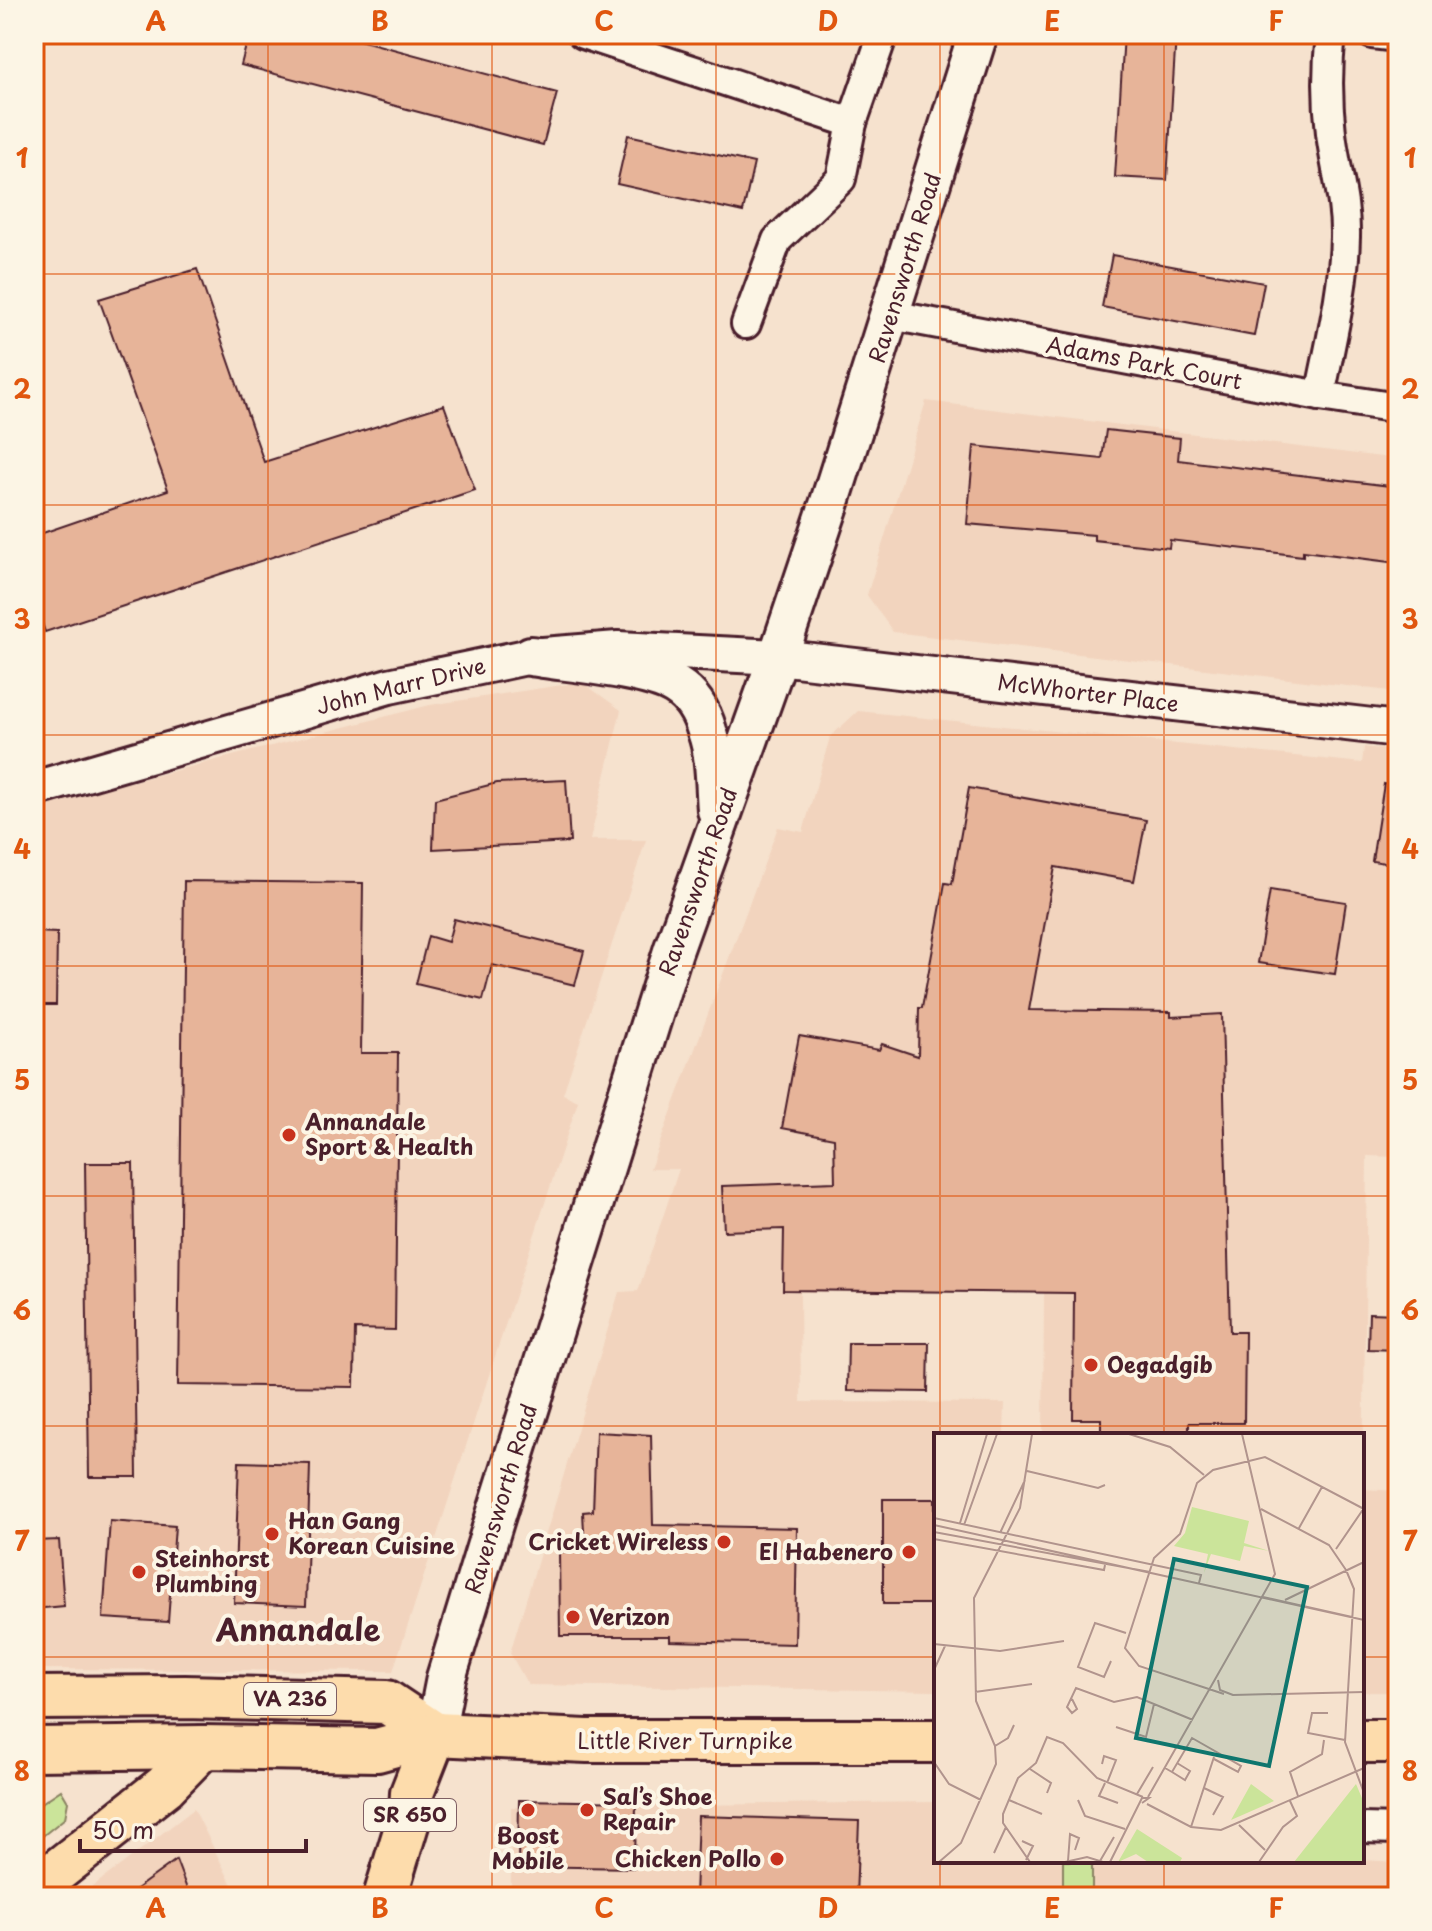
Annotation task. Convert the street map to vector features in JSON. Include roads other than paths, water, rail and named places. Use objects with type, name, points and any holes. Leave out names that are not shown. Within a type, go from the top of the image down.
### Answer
[{"type":"main road","name":"Ravensworth Road","points":[[435,1734],[446,1678],[673,951],[778,657],[891,315],[978,34]]},
{"type":"main road","points":[[531,656],[646,675],[681,689],[697,708],[708,732],[718,824]]},
{"type":"main road","name":"VA 236","points":[[34,1698],[185,1697],[387,1702],[435,1734]]},
{"type":"main road","name":"Little River Turnpike","points":[[34,1749],[203,1747],[377,1750],[435,1734],[598,1742],[934,1741]]},
{"type":"main road","name":"SR 650","points":[[385,1897],[411,1811],[412,1793],[435,1734]]},
{"type":"main road","points":[[1364,1741],[1398,1741]]},
{"type":"main road","points":[[34,1889],[165,1786],[203,1747]]},
{"type":"street","points":[[583,34],[852,123]]},
{"type":"street","points":[[746,324],[777,240],[841,179],[852,123],[883,34]]},
{"type":"street","points":[[1320,396],[1345,237],[1341,181],[1330,119],[1327,72],[1331,34]]},
{"type":"street","points":[[1372,34],[1398,37]]},
{"type":"street","name":"Adams Park Court","points":[[891,315],[1398,408]]},
{"type":"street","name":"John Marr Drive","points":[[34,789],[389,686],[531,656],[618,649],[778,657]]},
{"type":"street","name":"McWhorter Place","points":[[778,657],[1398,729]]},
{"type":"street","points":[[1364,1828],[1398,1829]]},
{"type":"place","name":"Annandale Sport & Health","points":[[289,1135]]},
{"type":"place","name":"Oegadgib","points":[[1091,1365]]},
{"type":"place","name":"Han Gang Korean Cuisine","points":[[272,1534]]},
{"type":"place","name":"Cricket Wireless","points":[[724,1542]]},
{"type":"place","name":"El Habenero","points":[[909,1552]]},
{"type":"place","name":"Steinhorst Plumbing","points":[[139,1572]]},
{"type":"place","name":"Verizon","points":[[573,1617]]},
{"type":"place","name":"Boost Mobile","points":[[528,1810]]},
{"type":"place","name":"Sal’s Shoe Repair","points":[[587,1810]]},
{"type":"place","name":"Chicken Pollo","points":[[777,1859]]},
{"type":"district","name":"Annandale","points":[[298,1631]]}]
